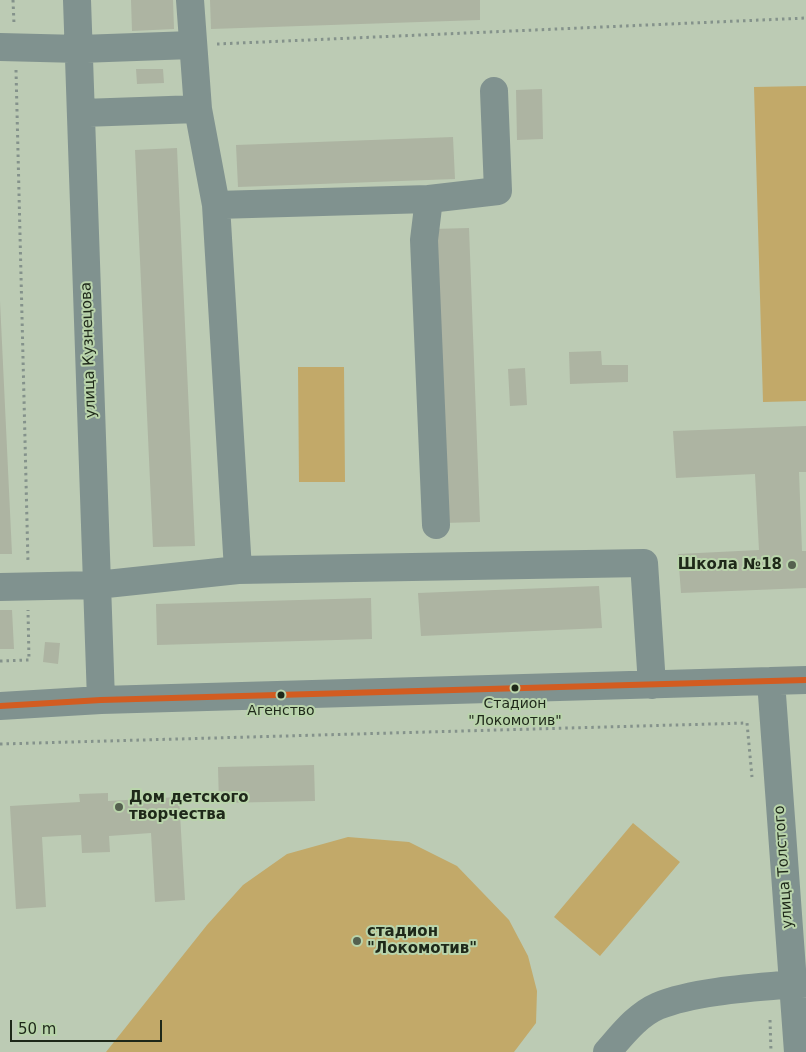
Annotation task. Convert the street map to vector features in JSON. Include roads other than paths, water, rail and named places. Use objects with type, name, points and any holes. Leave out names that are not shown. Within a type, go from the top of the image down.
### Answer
[{"type":"street","name":"улица Кузнецова","points":[[77,0],[101,700]]},
{"type":"street","points":[[190,0],[198,109],[216,205],[238,570]]},
{"type":"street","points":[[8,46],[80,49],[192,45]]},
{"type":"street","points":[[216,205],[429,198],[498,191],[494,91]]},
{"type":"street","points":[[82,113],[198,109]]},
{"type":"street","points":[[429,198],[424,240],[436,525]]},
{"type":"street","points":[[0,587],[28,588],[97,585],[238,570],[644,563],[652,685]]},
{"type":"street","points":[[0,706],[101,700],[806,680]]},
{"type":"street","name":"улица Толстого","points":[[771,681],[799,984],[798,1052]]},
{"type":"street","points":[[607,1052],[630,1025],[657,1007],[689,996],[799,984]]},
{"type":"place","name":"Школа №18","points":[[792,565]]},
{"type":"place","name":"Стадион \"Локомотив\"","points":[[515,688]]},
{"type":"place","name":"Агенство","points":[[281,695]]},
{"type":"place","name":"Дом детского творчества","points":[[119,807]]},
{"type":"place","name":"стадион \"Локомотив\"","points":[[357,941]]}]
